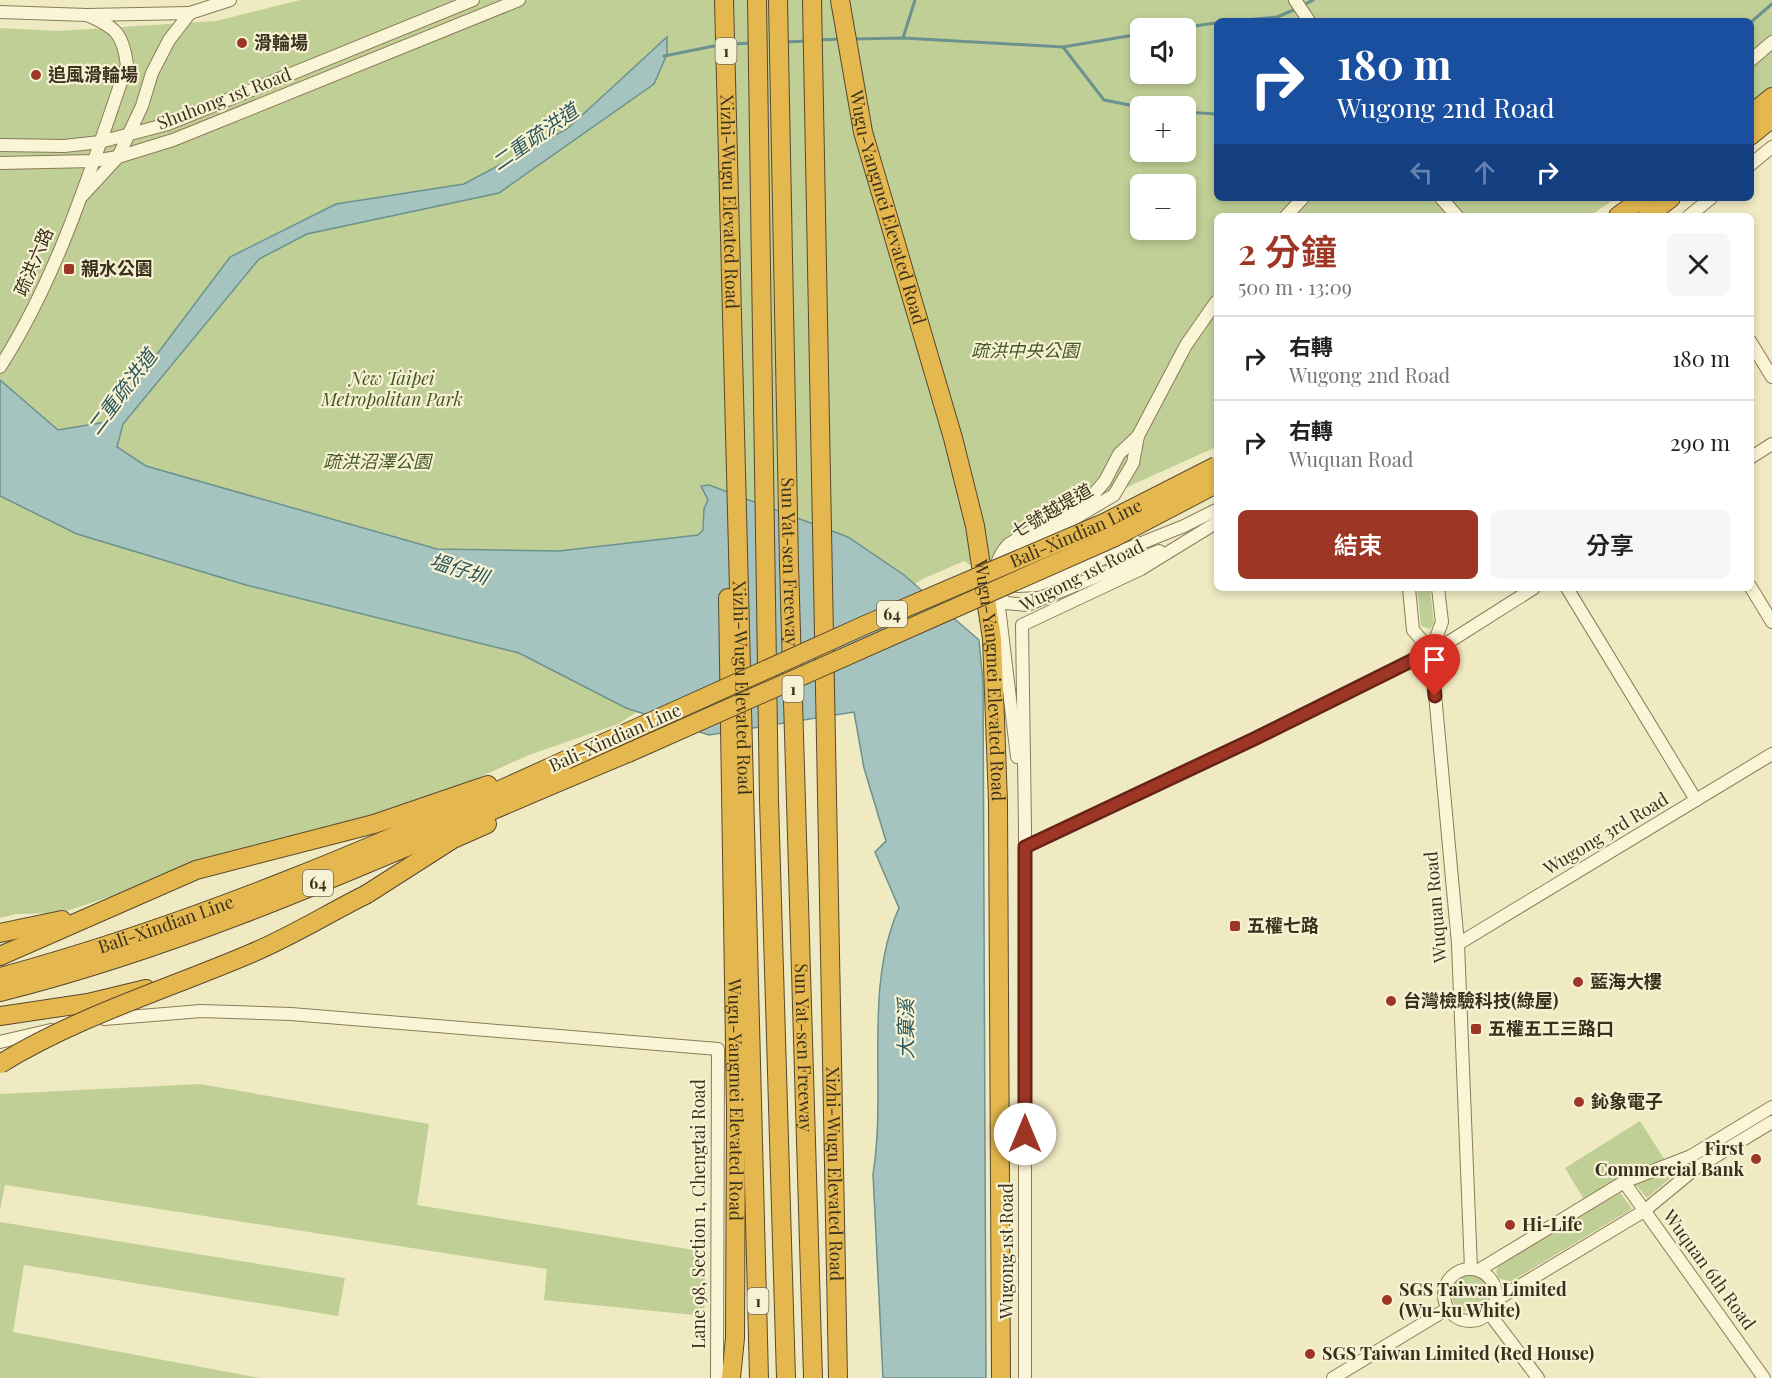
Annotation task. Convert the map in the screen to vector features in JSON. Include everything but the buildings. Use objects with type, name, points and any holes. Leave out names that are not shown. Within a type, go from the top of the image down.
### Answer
[{"type":"highway","name":"Xizhi-Wugu Elevated Road","points":[[724,0],[759,1378]]},
{"type":"highway","name":"Sun Yat-sen Freeway","points":[[757,0],[769,800],[786,1378]]},
{"type":"highway","name":"Sun Yat-sen Freeway","points":[[778,0],[789,589],[813,1378]]},
{"type":"highway","name":"Xizhi-Wugu Elevated Road","points":[[812,0],[838,1378]]},
{"type":"highway","name":"Wugu-Yangmei Elevated Road","points":[[840,0],[863,132],[953,438],[975,526],[992,639],[998,859],[1001,1378]]},
{"type":"highway","points":[[1754,112],[1772,97]]},
{"type":"highway","name":"Wugu-Yangmei Elevated Road","points":[[727,102],[722,231],[736,1111],[735,1338],[731,1378]]},
{"type":"highway","points":[[1754,133],[1772,118]]},
{"type":"highway","points":[[1622,213],[1639,201]]},
{"type":"highway","points":[[1651,213],[1667,201]]},
{"type":"highway","name":"Bali-Xindian Line","points":[[0,977],[183,920],[427,824],[865,626],[1104,523],[1214,467]]},
{"type":"highway","name":"Bali-Xindian Line","points":[[0,992],[74,974],[218,922],[353,869],[628,753],[1114,537],[1214,485]]},
{"type":"highway","points":[[0,1064],[43,1040],[180,980],[253,953],[367,894],[453,839],[533,804],[628,753]]},
{"type":"highway","points":[[0,933],[58,922],[196,870],[374,824],[566,760]]},
{"type":"highway","points":[[0,956],[196,870]]},
{"type":"highway","points":[[0,1016],[88,1003],[180,980]]},
{"type":"highway","points":[[765,1378],[783,1264]]},
{"type":"highway","points":[[812,1348],[822,1378]]},
{"type":"street","points":[[0,12],[87,15],[190,13],[230,0]]},
{"type":"street","name":"Shuhong 1st Road","points":[[0,144],[63,146],[99,142],[168,124],[473,0]]},
{"type":"street","name":"Shuhong 1st Road","points":[[0,163],[93,161],[118,157],[173,140],[519,0]]},
{"type":"street","points":[[1295,0],[1307,18]]},
{"type":"street","points":[[118,157],[142,106],[152,73],[169,40],[190,13]]},
{"type":"street","name":"疏洪六路","points":[[0,367],[40,297],[79,200],[127,65],[124,43],[110,25],[87,15]]},
{"type":"street","points":[[1754,58],[1772,42]]},
{"type":"street","points":[[1754,162],[1772,147]]},
{"type":"street","name":"疏洪六路","points":[[79,200],[118,157]]},
{"type":"street","points":[[1289,213],[1300,201]]},
{"type":"street","points":[[1444,201],[1454,213]]},
{"type":"street","points":[[1693,213],[1707,201]]},
{"type":"street","name":"七號越堤道","points":[[1186,532],[1028,587],[1017,586],[1011,579],[1008,568],[1010,558],[1016,552],[1114,495],[1133,463],[1138,436],[1186,345],[1214,305]]},
{"type":"street","points":[[1754,348],[1772,378]]},
{"type":"street","name":"七號越堤道","points":[[1025,827],[995,574],[1001,552],[1009,544],[1093,495],[1105,481],[1119,454],[1138,436]]},
{"type":"street","points":[[1754,455],[1772,444]]},
{"type":"street","name":"Wugong 1st Road","points":[[1025,1378],[1025,827],[1022,625],[1142,569],[1214,511]]},
{"type":"street","name":"Wugong 1st Road","points":[[1186,532],[1214,524]]},
{"type":"street","points":[[998,595],[1006,603],[1027,605],[1186,532]]},
{"type":"street","points":[[1409,591],[1413,630],[1431,651]]},
{"type":"street","name":"Wuquan Road","points":[[1438,591],[1442,622],[1431,651],[1458,944],[1475,1269]]},
{"type":"street","points":[[1025,847],[1254,739],[1431,651],[1529,591]]},
{"type":"street","points":[[1569,591],[1696,800]]},
{"type":"street","points":[[1753,591],[1772,622]]},
{"type":"street","name":"Wugong 3rd Road","points":[[1458,944],[1772,754]]},
{"type":"street","name":"Lane 98, Section 1, Chengtai Road","points":[[0,1042],[114,1016],[201,1011],[291,1014],[718,1049],[717,1378]]},
{"type":"street","points":[[1771,1110],[1691,1156],[1624,1182],[1475,1269],[1457,1272],[1447,1282],[1444,1295],[1447,1309],[1464,1321],[1477,1321],[1489,1313],[1496,1300],[1644,1211],[1696,1168],[1772,1122]]},
{"type":"street","name":"Wuquan 6th Road","points":[[1624,1182],[1764,1378]]},
{"type":"street","points":[[1475,1269],[1495,1286],[1496,1300]]},
{"type":"street","points":[[1333,1378],[1447,1309]]},
{"type":"street","points":[[1489,1313],[1538,1378]]},
{"type":"green space","name":"New Taipei Metropolitan Park","points":[[300,0],[1772,0],[1772,87],[1754,102],[1754,18],[1214,18],[1214,201],[1612,201],[1594,213],[1214,213],[1214,448],[1105,497],[977,569],[964,561],[923,579],[847,624],[671,691],[618,724],[529,755],[419,804],[238,853],[61,913],[16,914],[0,918],[0,28],[58,31],[216,21]]},
{"type":"green space","points":[[1417,591],[1430,591],[1434,623],[1430,629],[1421,626]]},
{"type":"green space","points":[[200,1084],[429,1124],[417,1205],[706,1252],[704,1316],[544,1300],[547,1269],[5,1185],[0,1210],[0,1094]]},
{"type":"green space","points":[[1640,1121],[1665,1160],[1626,1176],[1585,1201],[1565,1168]]},
{"type":"green space","points":[[1676,1168],[1675,1174],[1647,1198],[1635,1184]]},
{"type":"green space","points":[[1619,1191],[1632,1209],[1510,1282],[1498,1278],[1496,1271],[1499,1264]]},
{"type":"green space","points":[[0,1222],[345,1278],[338,1316],[24,1265],[13,1332],[260,1378],[0,1378]]},
{"type":"green space","points":[[1470,1274],[1477,1275],[1483,1280],[1488,1286],[1488,1300],[1483,1306],[1477,1311],[1470,1312],[1463,1311],[1457,1306],[1452,1300],[1451,1293],[1452,1286],[1457,1280],[1463,1275]]},
{"type":"water","points":[[667,37],[667,54],[654,84],[499,193],[307,234],[259,259],[123,424],[117,447],[146,466],[437,549],[559,551],[698,535],[703,530],[704,509],[708,500],[701,486],[709,485],[848,537],[904,575],[979,640],[983,683],[986,1378],[883,1378],[873,1174],[877,1141],[879,1005],[882,971],[888,939],[899,908],[875,852],[886,841],[864,768],[854,712],[709,735],[626,708],[519,653],[246,585],[77,534],[0,496],[0,380],[58,430],[106,422],[230,257],[336,204],[464,184],[567,129]]},
{"type":"waterway","points":[[903,38],[915,0]]},
{"type":"waterway","name":"二重疏洪道","points":[[1302,6],[1313,0]]},
{"type":"waterway","points":[[1754,20],[1772,4]]},
{"type":"waterway","name":"二重疏洪道","points":[[1266,18],[1277,17],[1296,9]]},
{"type":"waterway","name":"二重疏洪道","points":[[1196,26],[1214,23]]},
{"type":"waterway","name":"二重疏洪道","points":[[854,39],[903,38],[1063,47],[1130,36]]},
{"type":"waterway","name":"二重疏洪道","points":[[818,40],[842,39]]},
{"type":"waterway","name":"二重疏洪道","points":[[785,42],[806,41]]},
{"type":"waterway","name":"二重疏洪道","points":[[732,44],[752,43]]},
{"type":"waterway","name":"二重疏洪道","points":[[664,56],[719,45]]},
{"type":"waterway","name":"二重疏洪道","points":[[1063,47],[1104,100],[1130,105]]},
{"type":"waterway","name":"二重疏洪道","points":[[1196,113],[1214,114]]},
{"type":"place","name":"滑輪場","points":[[242,43]]},
{"type":"place","name":"追風滑輪場","points":[[36,75]]},
{"type":"place","name":"親水公園","points":[[69,269]]},
{"type":"place","name":"五權七路","points":[[1235,926]]},
{"type":"place","name":"藍海大樓","points":[[1578,982]]},
{"type":"place","name":"台灣檢驗科技(綠屋)","points":[[1391,1001]]},
{"type":"place","name":"五權五工三路口","points":[[1476,1029]]},
{"type":"place","name":"鈊象電子","points":[[1579,1102]]},
{"type":"place","name":"First Commercial Bank","points":[[1756,1159]]},
{"type":"place","name":"Hi-Life","points":[[1510,1225]]},
{"type":"place","name":"SGS Taiwan Limited (Wu-ku White)","points":[[1387,1300]]},
{"type":"place","name":"SGS Taiwan Limited (Red House)","points":[[1310,1354]]},
{"type":"route","points":[[1025,1134],[1025,847],[1254,739],[1431,651],[1435,696]]},
{"type":"park label","name":"疏洪中央公園","points":[[1025,351]]},
{"type":"park label","name":"疏洪沼澤公園","points":[[377,462]]},
{"type":"water label","name":"塭仔圳","points":[[459,569]]},
{"type":"water label","name":"大窠溪","points":[[906,1029]]}]
